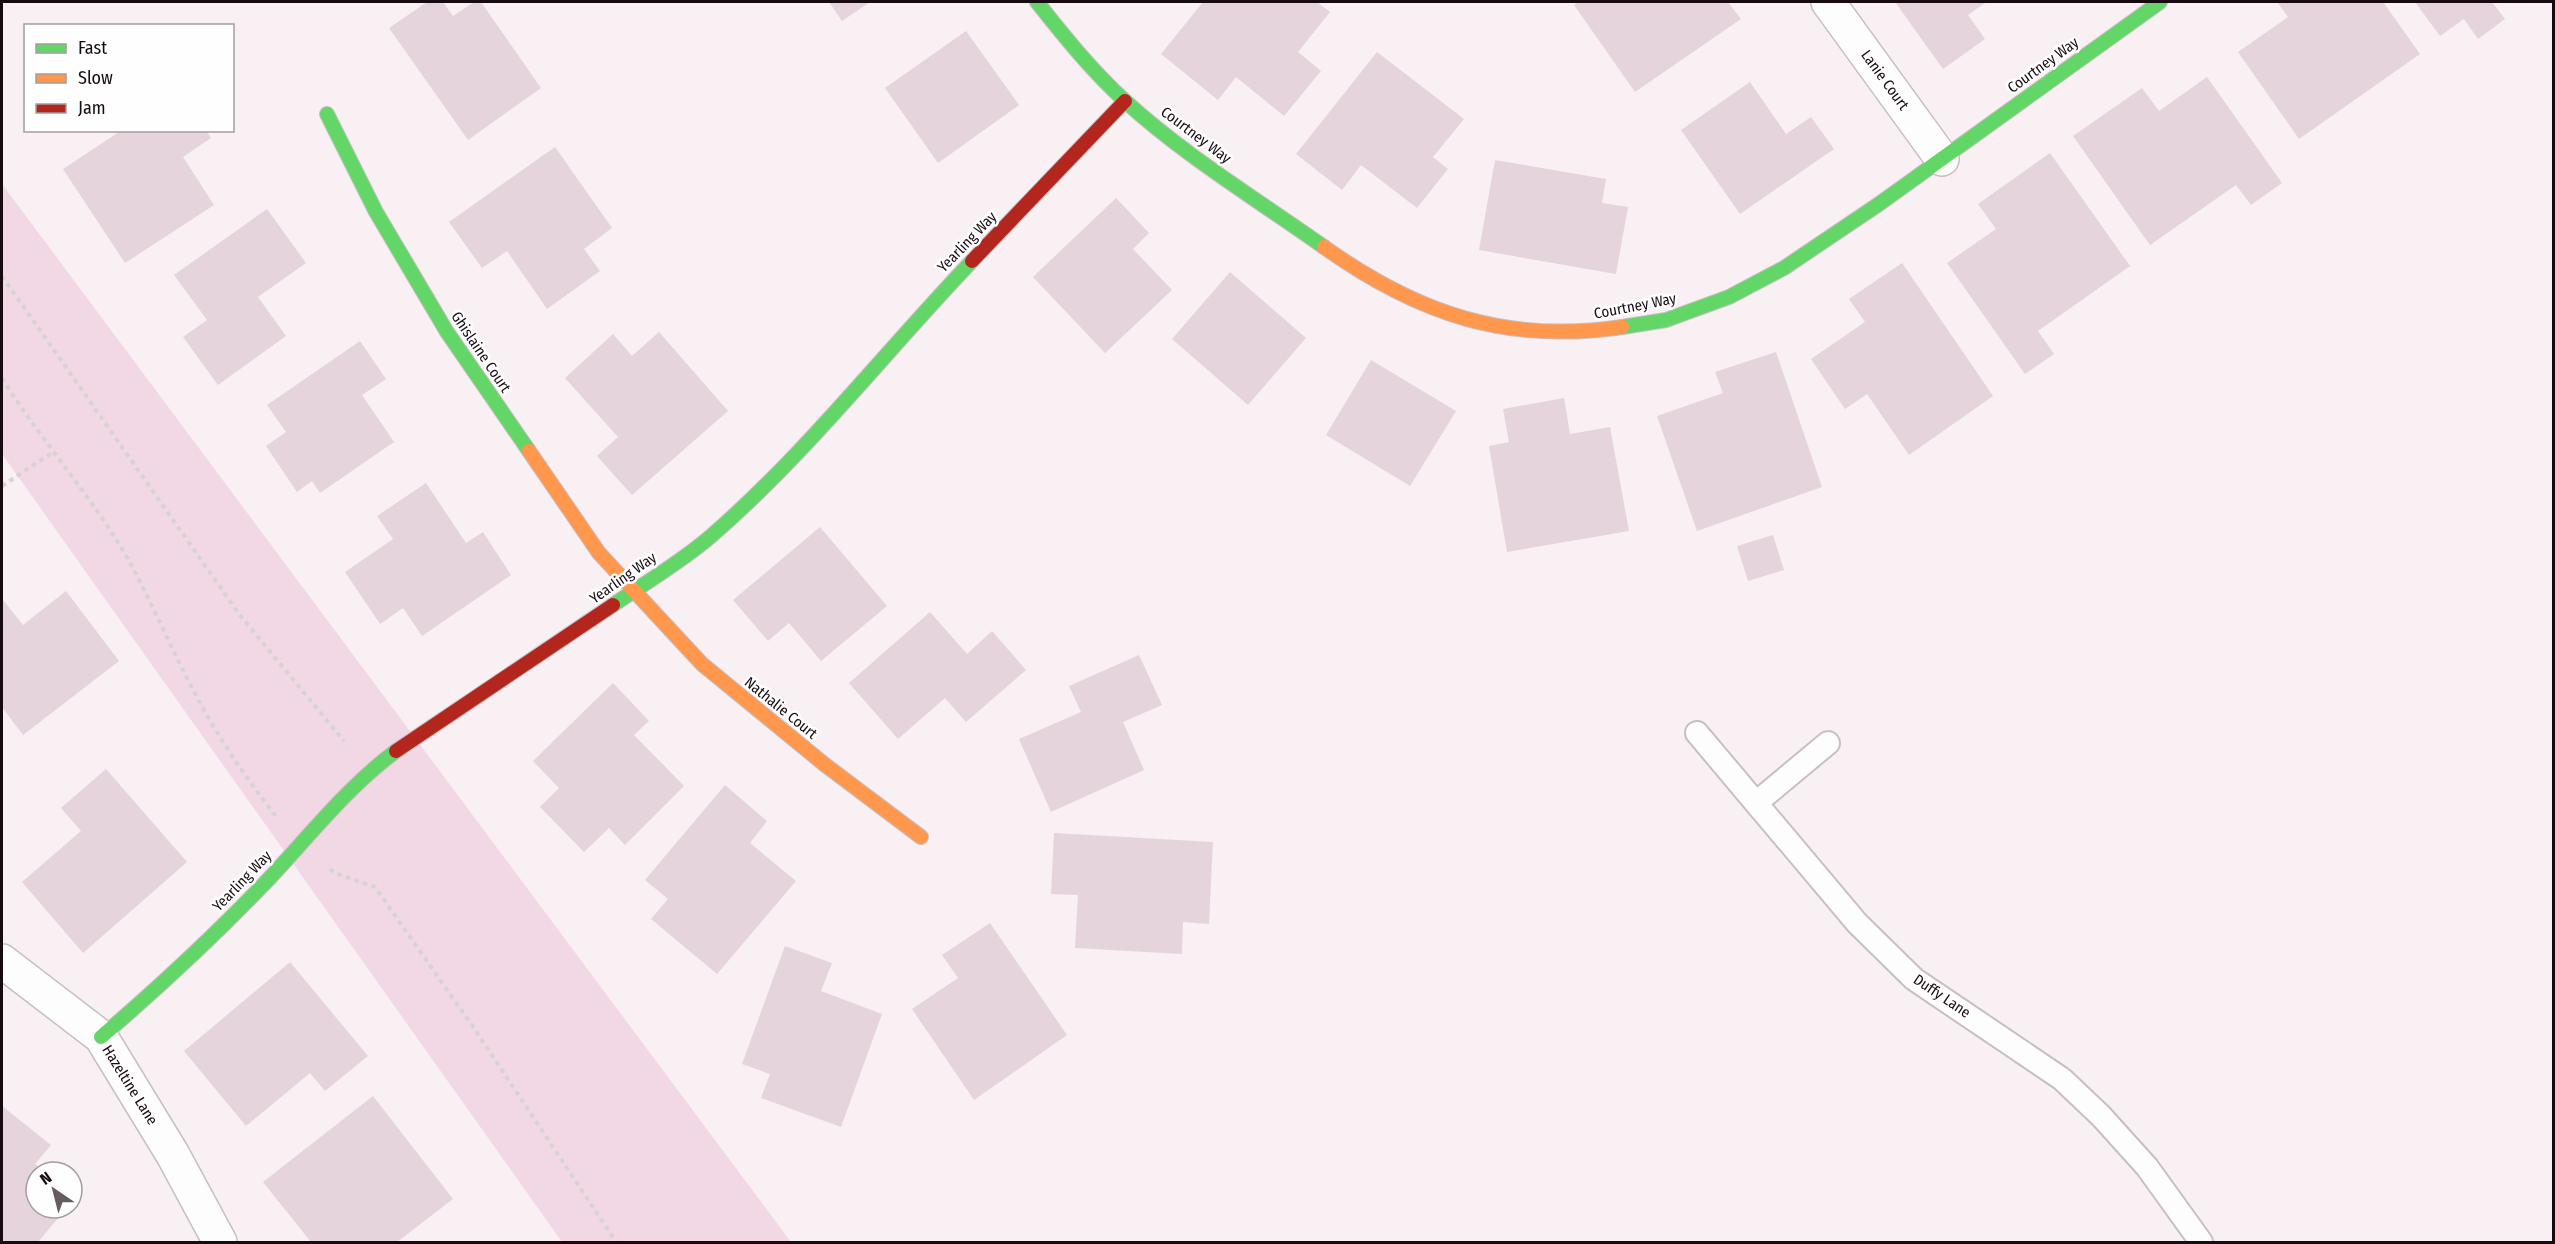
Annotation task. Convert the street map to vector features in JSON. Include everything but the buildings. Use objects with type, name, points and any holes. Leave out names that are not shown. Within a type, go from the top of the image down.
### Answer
[{"type":"street","name":"Courtney Way","points":[[1037,2],[1072,46],[1125,100],[1173,140],[1352,267],[1420,303],[1483,325],[1539,332],[1587,332],[1666,320],[1729,297],[1784,268],[1942,159],[2160,2]]},
{"type":"street","name":"Lanie Court","points":[[1828,2],[1942,159]]},
{"type":"street","name":"Yearling Way","points":[[100,1037],[175,973],[248,900],[369,771],[428,728],[709,538],[780,472],[909,327],[1125,100]]},
{"type":"street","name":"Ghislaine Court","points":[[327,114],[376,212],[447,332],[599,553],[633,591]]},
{"type":"street","name":"Nathalie Court","points":[[633,591],[702,664],[824,764],[921,837]]},
{"type":"street","name":"Hazeltine Lane","points":[[2,961],[100,1037],[173,1155],[211,1240]]},
{"type":"lane","name":"Duffy Lane","points":[[1697,733],[1857,923],[1914,979],[2062,1079],[2101,1116],[2147,1167],[2201,1242]]},
{"type":"lane","points":[[1756,803],[1828,743]]},
{"type":"path","points":[[2,276],[239,614],[369,771]]},
{"type":"path","points":[[2,486],[54,452]]},
{"type":"shaded area","points":[[2,184],[791,1242],[562,1242],[2,454]]},
{"type":"traffic: fast","points":[[1037,2],[1101,78],[1148,121],[1197,159],[1324,247]]},
{"type":"traffic: fast","points":[[1622,327],[1666,320],[1729,297],[1784,268],[1879,204],[2160,2]]},
{"type":"traffic: fast","points":[[327,114],[376,212],[447,332],[529,451]]},
{"type":"traffic: fast","points":[[613,605],[687,555],[745,505],[812,438],[972,261]]},
{"type":"traffic: fast","points":[[101,1037],[205,943],[264,884],[344,797],[396,751]]},
{"type":"traffic: slow","points":[[1324,247],[1394,290],[1429,306],[1465,318],[1502,327],[1540,331],[1580,331],[1622,327]]},
{"type":"traffic: slow","points":[[529,451],[599,553],[702,664],[824,764],[921,837]]},
{"type":"traffic: jam","points":[[972,261],[1125,101]]},
{"type":"traffic: jam","points":[[396,751],[613,605]]}]
